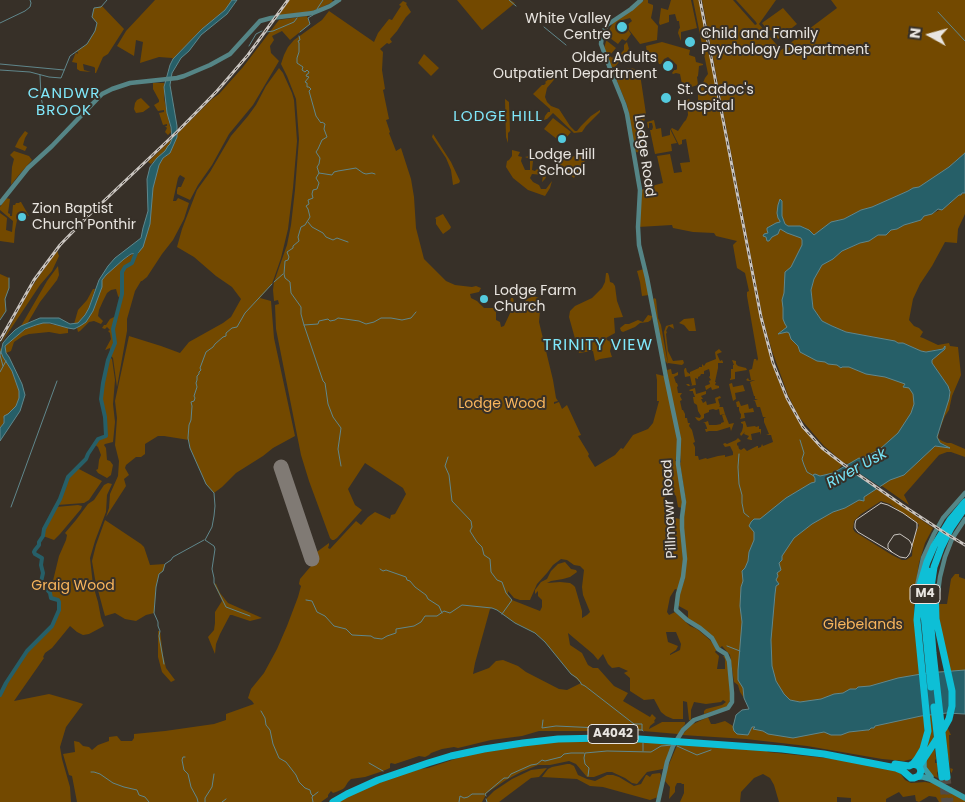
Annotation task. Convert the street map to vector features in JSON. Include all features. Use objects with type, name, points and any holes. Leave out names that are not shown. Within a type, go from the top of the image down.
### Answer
[{"type":"highway","name":"M4","points":[[959,517],[965,502]]},
{"type":"highway","name":"M4","points":[[927,654],[917,614],[919,592],[925,568],[930,555],[940,539],[965,508]]},
{"type":"highway","name":"M4","points":[[937,625],[935,588],[940,539]]},
{"type":"highway","name":"M4","points":[[940,539],[929,568],[925,590],[924,614],[927,654],[939,729],[942,779]]},
{"type":"highway","points":[[915,770],[925,752],[947,723],[952,706],[952,691],[937,625]]},
{"type":"highway","points":[[925,752],[928,725],[927,654]]},
{"type":"highway","name":"A4042","points":[[326,802],[372,778],[450,752],[522,739],[565,735],[640,735],[756,742],[824,750],[892,765],[900,769],[915,770]]},
{"type":"highway","name":"A4042","points":[[333,802],[378,780],[451,756],[513,744],[558,739],[639,739],[774,748],[892,765],[904,763],[925,752]]},
{"type":"main road","points":[[925,752],[924,768],[931,777]]},
{"type":"main road","name":"A4042","points":[[892,765],[911,781],[942,779]]},
{"type":"main road","name":"A4042","points":[[915,770],[924,777],[942,779],[965,796]]},
{"type":"main road","name":"A4042","points":[[915,770],[945,782],[965,796]]},
{"type":"street","points":[[0,203],[28,168],[102,94],[130,83],[172,79],[189,74],[230,54],[256,25],[263,20],[313,13],[339,0]]},
{"type":"street","name":"Lodge Road","points":[[641,0],[603,30],[601,44],[627,114],[640,190],[639,245],[648,278],[664,366]]},
{"type":"street","name":"Pillmawr Road","points":[[658,802],[664,771],[670,754],[683,730],[694,720],[728,708],[732,702],[729,661],[726,654],[718,649],[712,638],[686,620],[676,610],[685,559],[682,518],[684,502],[678,464],[679,439],[664,366]]},
{"type":"street","points":[[940,539],[943,518],[965,494]]},
{"type":"street","points":[[937,625],[940,577],[947,551],[956,533],[959,517]]},
{"type":"green space","points":[[155,0],[232,0],[225,10],[202,29],[173,59],[159,57],[140,63],[143,42],[136,40],[134,56],[117,46],[126,31]]},
{"type":"green space","points":[[289,0],[332,0],[333,2],[313,11],[278,16]]},
{"type":"green space","points":[[457,0],[510,0],[515,3],[482,30]]},
{"type":"green space","points":[[644,0],[648,0],[648,3],[653,5],[651,18],[658,26],[657,40],[640,44],[626,26],[631,34],[626,41],[622,39],[618,44],[610,38],[607,41],[616,48],[610,55],[612,58],[619,51],[621,53],[624,50],[624,45],[627,42],[629,49],[615,67],[612,67],[604,48],[613,23]],"holes":[[[630,18],[632,21],[623,30],[618,23]]]},
{"type":"green space","points":[[671,0],[691,0],[697,28],[681,32],[681,41],[678,33],[680,28],[679,21],[677,21],[675,14],[669,15],[669,22],[660,25],[659,23],[661,8],[668,10]]},
{"type":"green space","points":[[693,0],[699,0],[758,308],[772,362],[790,407],[798,420],[808,434],[822,448],[843,464],[837,471],[849,464],[844,463],[824,446],[799,417],[788,395],[772,351],[762,315],[702,0],[733,0],[755,25],[757,24],[756,22],[736,0],[776,0],[759,24],[781,50],[837,8],[831,0],[965,0],[965,153],[949,167],[919,187],[839,220],[814,235],[800,226],[788,226],[785,224],[782,216],[783,224],[807,235],[790,302],[919,382],[914,432],[787,510],[749,701],[906,708],[965,714],[947,713],[932,715],[934,739],[926,751],[925,723],[924,737],[918,755],[912,759],[904,761],[882,759],[807,746],[746,739],[682,735],[691,725],[708,717],[711,724],[725,721],[733,726],[736,715],[742,710],[749,709],[738,685],[734,682],[730,655],[722,646],[720,648],[713,638],[688,620],[688,611],[677,605],[685,578],[683,535],[686,502],[667,370],[671,369],[672,374],[678,372],[678,375],[674,377],[678,386],[678,393],[682,393],[680,396],[682,400],[680,401],[682,410],[688,423],[690,423],[689,426],[695,442],[693,443],[695,456],[698,456],[699,460],[733,455],[730,446],[725,447],[723,444],[738,438],[741,441],[737,443],[739,449],[744,448],[747,451],[757,446],[758,448],[761,447],[762,444],[763,446],[773,442],[771,435],[766,435],[769,434],[764,422],[766,417],[763,417],[760,407],[757,407],[755,401],[753,401],[758,399],[755,399],[750,382],[755,380],[748,381],[746,380],[748,378],[751,380],[749,370],[752,369],[754,359],[757,361],[758,359],[745,273],[737,268],[733,245],[737,241],[716,236],[714,233],[693,232],[673,228],[672,225],[638,227],[640,190],[663,183],[657,156],[670,154],[674,173],[682,172],[680,163],[690,162],[686,139],[682,140],[682,144],[679,145],[671,129],[678,131],[686,120],[688,115],[687,100],[689,99],[691,102],[698,101],[698,95],[708,74]]},
{"type":"green space","name":"Lodge Wood","points":[[403,1],[407,3],[411,12],[390,39],[392,42],[387,43],[380,49],[383,52],[382,70],[385,89],[383,90],[389,119],[386,120],[389,133],[396,151],[401,148],[411,179],[416,228],[424,259],[446,281],[455,285],[481,288],[479,292],[470,294],[471,298],[484,308],[496,308],[496,320],[500,322],[501,327],[504,326],[512,309],[509,306],[511,298],[513,298],[518,308],[527,299],[534,296],[541,299],[539,322],[558,401],[554,402],[554,404],[559,402],[562,409],[567,405],[581,435],[578,436],[595,467],[615,455],[621,448],[623,449],[633,435],[648,429],[653,423],[659,401],[657,401],[656,374],[664,376],[677,433],[678,455],[675,461],[677,461],[683,502],[682,508],[678,507],[676,496],[669,487],[663,488],[666,504],[675,518],[680,519],[683,560],[682,579],[678,590],[675,589],[670,597],[667,612],[669,615],[675,612],[690,626],[697,629],[710,640],[717,649],[715,652],[719,656],[717,669],[725,669],[725,659],[723,656],[727,658],[731,698],[727,707],[704,714],[706,709],[722,705],[726,702],[723,700],[706,704],[694,702],[691,710],[691,720],[689,720],[687,702],[683,701],[683,719],[673,719],[661,712],[654,699],[644,700],[630,691],[630,678],[624,673],[628,671],[619,667],[612,668],[603,654],[598,660],[568,633],[570,645],[582,653],[588,665],[598,668],[614,686],[628,693],[623,701],[650,717],[652,714],[656,718],[649,729],[662,722],[685,722],[678,734],[643,731],[539,731],[458,748],[442,749],[425,757],[419,756],[395,764],[391,763],[390,768],[383,771],[351,779],[343,789],[333,793],[331,791],[328,797],[321,802],[77,802],[72,776],[69,775],[63,754],[75,752],[74,741],[92,750],[98,745],[109,741],[109,737],[117,736],[121,741],[132,741],[134,734],[214,724],[226,720],[226,714],[254,704],[248,698],[251,689],[264,673],[277,649],[298,597],[301,586],[299,584],[300,579],[311,566],[278,465],[284,464],[314,554],[329,543],[328,548],[330,549],[356,521],[361,525],[375,512],[390,519],[391,515],[395,514],[406,494],[403,488],[365,463],[348,489],[355,505],[362,510],[337,538],[332,540],[330,538],[301,455],[276,329],[275,305],[279,304],[278,300],[274,301],[273,290],[291,225],[299,139],[296,99],[281,64],[284,55],[294,40],[322,20],[329,11],[374,42],[378,33],[389,19],[392,20],[401,6],[399,5]],"holes":[[[561,559],[580,566],[584,570],[583,595],[590,612],[587,615],[582,618],[582,611],[573,585],[560,582],[547,583],[570,577],[577,572],[571,569],[565,562],[558,564],[551,571],[547,579],[541,582],[535,590],[535,594],[538,591],[538,596],[542,600],[540,611],[512,600],[508,591],[514,598],[530,600],[537,584],[553,565]],[[490,609],[497,610],[515,623],[535,633],[581,683],[567,690],[559,689],[518,666],[503,660],[496,661],[489,668],[473,674]],[[666,632],[676,632],[681,644],[680,650],[670,655],[678,646],[668,642]]]},
{"type":"green space","points":[[102,6],[124,29],[108,54],[103,57],[96,73],[94,67],[83,64],[84,70],[91,72],[80,71],[77,69],[77,63],[72,62],[76,52],[77,54],[77,51],[87,44],[95,31],[97,23],[92,17],[94,8]]},
{"type":"green space","points":[[783,8],[797,24],[778,39],[762,23]]},
{"type":"green space","points":[[307,16],[310,24],[290,40],[282,31],[272,36],[274,40],[270,46],[271,53],[279,61],[253,105],[229,134],[190,200],[177,194],[178,187],[181,187],[185,178],[180,175],[178,178],[173,201],[176,201],[178,198],[189,203],[184,219],[173,240],[135,291],[127,319],[127,331],[117,387],[110,348],[105,350],[111,339],[108,331],[110,330],[107,327],[105,329],[102,328],[118,312],[120,299],[116,289],[107,293],[99,310],[98,316],[103,321],[101,324],[94,321],[89,322],[78,332],[77,328],[86,322],[93,311],[102,287],[102,280],[124,259],[135,253],[148,230],[153,188],[159,165],[163,158],[170,153],[177,134],[219,94],[243,67],[279,20]]},
{"type":"green space","points":[[662,42],[690,50],[689,55],[695,57],[696,62],[703,64],[699,66],[698,85],[684,89],[680,74],[672,73],[677,69],[677,65],[668,57],[661,64],[659,64],[657,58],[648,60],[646,46]]},
{"type":"green space","points":[[424,54],[439,68],[431,76],[418,63]]},
{"type":"green space","points":[[279,68],[294,100],[297,141],[288,229],[272,284],[260,298],[271,301],[274,338],[295,436],[273,448],[236,473],[214,493],[206,484],[190,448],[189,440],[158,436],[145,444],[145,454],[141,457],[136,457],[126,465],[125,468],[129,475],[124,479],[126,486],[106,517],[110,494],[118,476],[119,461],[115,445],[117,418],[115,401],[129,336],[180,353],[189,342],[231,317],[241,299],[232,287],[194,257],[177,247],[197,190],[231,136],[256,105],[266,86]]},
{"type":"green space","points":[[630,68],[638,71],[640,74],[646,114],[644,122],[646,134],[641,136],[645,154],[635,150],[627,105],[616,79],[622,75],[620,71]]},
{"type":"green space","points":[[555,74],[558,75],[547,88],[545,97],[551,106],[559,109],[575,131],[600,110],[582,132],[574,133],[553,113],[544,120],[550,109],[533,94],[546,83],[549,77]]},
{"type":"green space","points":[[153,83],[164,83],[164,98],[171,132],[168,135],[165,132],[167,124],[163,125],[159,113],[164,112],[164,110],[158,111],[154,105],[159,100],[153,89]]},
{"type":"green space","points":[[141,98],[150,107],[143,112],[136,113],[134,109],[135,103]]},
{"type":"green space","points":[[505,99],[509,102],[510,131],[508,133],[508,143],[506,137]]},
{"type":"green space","points":[[553,118],[571,132],[562,143],[544,129]]},
{"type":"green space","points":[[654,120],[656,129],[661,128],[662,137],[670,135],[670,129],[677,143],[671,144],[672,151],[655,154],[650,130],[653,127],[652,123],[649,123],[648,128],[647,122]]},
{"type":"green space","points":[[25,131],[28,133],[23,145],[27,147],[25,151],[15,147]]},
{"type":"green space","points":[[433,134],[451,162],[460,181],[459,183],[453,185],[451,170],[446,158],[432,137]]},
{"type":"green space","points":[[172,139],[165,151],[151,164],[148,162]]},
{"type":"green space","points":[[512,150],[520,152],[518,156],[522,157],[521,161],[525,170],[530,170],[530,159],[525,157],[529,156],[533,161],[532,170],[541,170],[546,177],[542,182],[543,175],[532,174],[530,178],[541,189],[546,189],[552,181],[545,196],[528,190],[513,178],[506,167],[507,161],[512,156]]},
{"type":"green space","points":[[14,151],[29,156],[32,160],[11,185],[14,159],[10,155]]},
{"type":"green space","points":[[583,152],[588,156],[574,178],[558,166],[562,157],[579,155]]},
{"type":"green space","name":"Glebelands","points":[[965,193],[965,214],[958,229],[957,243],[945,242],[913,299],[909,320],[923,332],[920,337],[938,345],[949,343],[950,346],[958,347],[961,375],[938,438],[965,449],[965,457],[951,452],[939,455],[904,495],[909,505],[882,486],[876,489],[933,528],[925,543],[919,563],[914,597],[921,674],[950,670],[939,622],[939,604],[947,604],[951,579],[955,574],[959,574],[959,577],[965,579],[965,681],[801,716],[763,677],[778,538],[914,454],[938,444],[946,445],[940,443],[937,437],[950,391],[932,363],[932,360],[945,349],[921,351],[903,343],[846,332],[822,321],[813,308],[811,290],[814,279],[822,265],[842,251],[879,235],[886,235],[891,230],[921,220],[924,216],[947,206],[959,195]],"holes":[[[881,501],[890,504],[919,525],[913,541],[912,556],[906,560],[892,555],[853,529],[854,521],[861,514]]]},
{"type":"green space","points":[[6,198],[10,199],[8,213],[10,216],[12,216],[13,205],[21,202],[29,216],[18,215],[14,243],[0,241],[0,213],[7,218],[6,230],[12,232],[13,221],[0,210]]},
{"type":"green space","points":[[443,214],[451,227],[443,234],[436,224],[435,218]]},
{"type":"green space","points":[[57,250],[59,256],[52,271],[40,285],[0,345],[29,291]]},
{"type":"green space","points":[[58,266],[59,275],[57,280],[40,302],[27,324],[21,326],[47,281]]},
{"type":"green space","points":[[644,269],[649,295],[642,296],[637,271]]},
{"type":"green space","points":[[606,273],[608,273],[610,282],[615,286],[617,301],[623,317],[614,318],[615,333],[606,338],[609,341],[610,339],[612,340],[610,351],[612,357],[595,361],[593,351],[579,353],[569,317],[570,311],[575,306],[592,298],[602,288]]},
{"type":"green space","points":[[0,274],[9,278],[9,288],[5,299],[6,311],[0,320]]},
{"type":"green space","points":[[93,289],[95,289],[89,308],[82,319],[74,324],[78,310],[87,300]]},
{"type":"green space","points":[[654,298],[656,299],[668,364],[665,361]]},
{"type":"green space","points":[[648,315],[652,316],[648,322],[640,323],[623,332],[621,331],[620,328],[625,324],[638,320],[643,322]]},
{"type":"green space","points":[[694,318],[696,331],[689,331],[684,325],[679,323],[684,319]]},
{"type":"green space","points":[[43,323],[68,328],[68,333],[29,334],[14,342],[11,351],[6,353],[5,346],[16,336],[26,329]]},
{"type":"green space","points":[[673,324],[674,329],[669,326],[666,331],[668,351],[673,361],[683,360],[684,363],[682,365],[668,363],[664,332],[666,326]]},
{"type":"green space","points":[[0,349],[3,357],[12,371],[19,391],[19,398],[16,406],[3,419],[4,423],[0,428]]},
{"type":"green space","points":[[719,349],[722,352],[717,354],[723,363],[718,363],[715,385],[719,386],[719,388],[712,390],[711,387],[706,390],[705,386],[710,384],[709,381],[711,380],[709,369],[704,371],[704,374],[701,374],[698,379],[695,378],[696,385],[691,386],[690,376],[685,377],[685,368],[690,374],[690,372],[702,367],[702,364],[704,366],[706,363],[716,359],[715,352]]},
{"type":"green space","points":[[109,356],[112,359],[115,380],[113,404],[115,422],[113,442],[104,445],[107,460],[113,465],[111,475],[107,478],[96,470],[98,469],[101,455],[98,447],[94,444],[98,439],[106,436],[105,417],[101,399]]},
{"type":"green space","points":[[732,360],[736,361],[738,366],[747,370],[735,372],[735,379],[730,380],[731,369],[733,369],[734,365]]},
{"type":"green space","points":[[732,383],[733,387],[743,385],[745,391],[735,393],[736,399],[733,401],[729,384]]},
{"type":"green space","points":[[695,388],[696,394],[706,391],[706,394],[701,396],[703,399],[701,399],[703,403],[706,401],[707,405],[716,403],[715,398],[720,396],[721,398],[718,399],[719,407],[723,407],[725,414],[720,415],[719,409],[713,409],[704,414],[704,418],[699,421],[697,420],[695,417],[700,418],[701,416],[697,405],[694,403],[693,391],[689,390]]},
{"type":"green space","points":[[739,401],[741,406],[748,404],[749,409],[753,408],[754,412],[744,413],[745,418],[740,419],[741,414],[736,402]]},
{"type":"green space","points":[[725,414],[729,424],[734,423],[731,431],[730,427],[706,432],[705,429],[707,428],[705,423],[703,423],[708,421],[709,425],[721,424],[724,422],[722,415]]},
{"type":"green space","points":[[745,421],[747,427],[759,426],[761,435],[760,432],[751,434],[752,440],[747,439],[749,436],[744,434],[745,432],[741,436],[743,424],[741,422]]},
{"type":"green space","points":[[77,468],[102,481],[89,500],[84,503],[57,505],[68,477]]},
{"type":"green space","name":"Graig Wood","points":[[112,484],[107,495],[106,512],[90,558],[93,585],[104,626],[83,635],[70,626],[52,648],[45,653],[44,658],[14,701],[49,694],[83,704],[66,727],[60,747],[70,787],[71,802],[0,802],[0,695],[27,651],[52,626],[57,614],[59,602],[51,598],[50,593],[59,556],[66,540],[67,535],[65,533],[88,504],[94,500],[104,485]]},
{"type":"green space","points":[[82,506],[81,509],[54,540],[43,536],[44,529],[56,507]]},
{"type":"green space","points":[[105,520],[144,547],[150,565],[165,564],[163,571],[159,574],[156,587],[154,613],[136,621],[125,619],[115,613],[105,616],[92,561]]},
{"type":"green space","points":[[214,583],[228,603],[262,618],[250,621],[230,615],[216,644],[215,654],[208,637],[214,630],[215,612],[222,601]]},
{"type":"green space","points":[[158,631],[160,631],[166,668],[175,680],[171,682],[162,672],[158,657]]},
{"type":"green space","points":[[947,727],[951,735],[949,735],[950,767],[944,732]]},
{"type":"green space","points":[[579,740],[673,743],[663,769],[647,772],[637,784],[612,772],[587,777],[576,764],[569,761],[550,765],[538,765],[521,772],[487,793],[482,802],[337,802],[410,770],[428,768],[503,747]]},
{"type":"green space","points":[[678,743],[766,750],[768,752],[835,759],[891,769],[900,773],[905,780],[911,783],[925,782],[936,784],[965,800],[965,802],[939,802],[936,797],[929,796],[919,802],[916,801],[915,795],[903,797],[899,792],[886,799],[886,802],[851,802],[851,798],[837,797],[837,802],[779,802],[770,778],[763,774],[754,778],[741,792],[740,802],[680,802],[684,793],[684,784],[677,783],[675,792],[669,799],[670,787],[665,781],[667,769]]},
{"type":"green space","points":[[933,748],[935,750],[938,778],[926,769],[927,756]]},
{"type":"green space","points":[[567,764],[574,766],[578,775],[587,779],[595,781],[607,775],[613,775],[634,786],[641,784],[646,775],[650,777],[652,774],[660,773],[658,797],[650,800],[603,787],[590,786],[577,779],[542,777],[548,769]]},
{"type":"green space","points":[[547,768],[539,777],[531,778],[499,802],[487,802],[486,799],[494,791],[512,779],[531,770]]},
{"type":"water","points":[[232,0],[237,0],[227,14],[201,35],[181,58],[172,73],[170,85],[177,137],[170,153],[163,158],[159,165],[153,188],[150,224],[143,247],[138,253],[131,254],[124,259],[102,280],[102,287],[93,311],[86,322],[74,329],[50,323],[36,325],[25,329],[5,346],[6,353],[22,384],[25,395],[20,411],[0,441],[0,428],[4,423],[4,416],[16,406],[19,398],[19,391],[12,371],[1,352],[3,343],[15,330],[40,318],[59,318],[70,324],[78,323],[89,308],[99,280],[108,266],[115,258],[141,238],[148,211],[147,179],[150,167],[165,151],[172,139],[164,87],[170,65],[173,59],[202,29],[225,10]]},
{"type":"water","name":"River Usk","points":[[965,153],[965,193],[959,195],[942,210],[938,209],[932,214],[924,216],[921,220],[891,230],[886,235],[878,235],[869,241],[842,251],[822,265],[814,279],[811,290],[813,308],[822,321],[846,332],[903,343],[926,352],[943,349],[945,346],[945,349],[932,360],[932,363],[950,392],[937,437],[940,443],[950,448],[935,446],[904,475],[890,480],[864,497],[864,501],[859,500],[812,524],[794,538],[779,563],[781,570],[777,573],[776,580],[779,584],[776,586],[771,640],[772,666],[776,681],[790,700],[800,702],[821,699],[850,689],[870,686],[898,678],[927,673],[965,670],[965,714],[947,713],[921,716],[875,726],[869,730],[849,732],[841,735],[831,735],[824,732],[793,738],[768,734],[753,729],[755,727],[752,727],[748,735],[737,734],[733,727],[736,715],[742,710],[749,709],[744,698],[743,688],[738,680],[738,670],[742,622],[740,606],[743,581],[742,571],[748,561],[749,552],[754,540],[754,532],[749,526],[751,522],[754,519],[760,519],[786,498],[815,482],[813,475],[820,476],[833,473],[859,458],[862,459],[880,449],[898,433],[911,413],[914,404],[913,394],[909,388],[903,387],[905,384],[885,377],[866,374],[849,367],[841,368],[837,365],[817,361],[800,352],[789,333],[778,334],[787,327],[783,319],[782,300],[785,272],[791,267],[802,245],[802,240],[780,229],[778,234],[769,241],[763,236],[768,233],[767,228],[780,222],[777,213],[780,199],[782,201],[782,216],[785,224],[788,226],[800,226],[809,230],[814,235],[831,222],[844,219],[861,210],[919,187],[949,167]]},
{"type":"pier","points":[[845,463],[882,488],[879,490],[843,465]]},
{"type":"waterway","points":[[0,23],[25,11],[30,7],[30,0]]},
{"type":"waterway","points":[[0,70],[30,72],[61,78],[70,56],[87,44],[95,31],[97,23],[92,17],[94,8],[101,7],[107,0]]},
{"type":"waterway","points":[[317,9],[323,0]]},
{"type":"waterway","points":[[509,0],[516,6]]},
{"type":"waterway","points":[[938,12],[965,41]]},
{"type":"waterway","points":[[300,32],[310,24],[308,18],[313,15]]},
{"type":"waterway","points":[[266,32],[294,22],[297,18]]},
{"type":"waterway","points":[[544,27],[566,45]]},
{"type":"waterway","points":[[249,46],[256,34],[262,31]]},
{"type":"waterway","points":[[299,36],[297,63],[303,67],[302,70],[309,72],[306,76],[309,77],[305,82],[307,87],[311,89],[309,91],[316,116],[321,123],[325,124],[324,129],[327,137],[322,140],[316,152],[320,158],[317,167],[319,173],[316,178],[319,183],[317,189],[313,190],[313,198],[308,200],[309,204],[306,206],[310,217],[305,225],[301,227],[298,237],[299,241],[287,252],[289,257],[285,261],[284,274],[285,278],[290,282],[291,293],[301,307],[304,325],[325,383],[328,404],[333,417],[341,428],[338,449],[341,466]]},
{"type":"waterway","points":[[0,64],[64,70]]},
{"type":"waterway","points":[[40,75],[42,114]]},
{"type":"waterway","points":[[319,173],[332,175],[334,172],[356,168],[366,174],[375,174]]},
{"type":"waterway","points":[[308,222],[326,237],[348,242]]},
{"type":"waterway","points":[[0,695],[27,651],[52,626],[59,610],[58,600],[51,598],[50,593],[41,582],[43,573],[42,558],[34,552],[60,499],[68,477],[86,459],[98,439],[106,436],[105,417],[101,399],[103,383],[108,360],[115,343],[113,329],[122,294],[122,272],[125,267],[132,263],[138,248]]},
{"type":"waterway","points":[[274,282],[283,274]]},
{"type":"waterway","points":[[0,320],[6,311],[5,299],[9,288],[9,278]]},
{"type":"waterway","points":[[250,616],[226,607],[214,583],[212,569],[215,549],[214,546],[205,540],[212,527],[215,506],[214,493],[206,484],[190,448],[188,438],[191,402],[195,398],[197,376],[201,370],[206,352],[226,336],[226,333],[232,328],[237,327],[245,313],[272,284]]},
{"type":"waterway","points":[[304,325],[318,324],[319,321],[328,319],[330,321],[338,318],[366,324],[381,318],[402,320],[411,318],[416,312]]},
{"type":"waterway","points":[[1,351],[0,355],[3,366]]},
{"type":"waterway","points":[[0,372],[6,361]]},
{"type":"waterway","points":[[11,507],[57,381]]},
{"type":"waterway","points":[[800,440],[804,453],[802,459],[804,465],[807,472],[814,476]]},
{"type":"waterway","points":[[739,454],[739,484],[742,503],[744,513],[749,517]]},
{"type":"waterway","points":[[448,457],[445,466],[449,475],[452,501],[471,521],[472,527],[470,531],[482,547],[484,555],[490,559],[491,572],[497,580],[502,582],[506,593],[512,600],[502,614]]},
{"type":"waterway","points":[[164,664],[159,636],[160,631],[154,613],[159,574],[163,571],[165,564],[173,557],[204,540]]},
{"type":"waterway","points":[[380,569],[406,577],[428,599],[439,606],[442,613]]},
{"type":"waterway","points":[[306,600],[312,601],[317,612],[325,616],[334,626],[346,629],[352,635],[371,636],[382,639],[396,633],[396,629],[414,626],[421,622],[425,616],[437,616],[444,611],[450,613],[462,605],[492,608],[535,633],[581,684],[634,724],[642,724],[643,731]]},
{"type":"waterway","points":[[727,646],[740,651]]},
{"type":"waterway","points":[[261,711],[270,730],[279,758],[286,762],[299,782],[310,790],[313,802]]},
{"type":"waterway","points":[[543,720],[542,728],[556,726],[642,730]]},
{"type":"waterway","points":[[643,743],[643,751]]},
{"type":"waterway","points":[[588,776],[589,768],[585,764],[585,753],[607,751],[651,752],[661,746],[673,745]]},
{"type":"waterway","points":[[677,746],[697,755],[711,750]]},
{"type":"waterway","points":[[486,796],[485,794],[504,778],[508,778],[511,774],[537,764],[542,760],[561,757],[564,754],[584,753]]},
{"type":"waterway","points":[[185,757],[182,760],[184,770],[188,774],[191,787],[198,802]]},
{"type":"waterway","points":[[369,763],[383,771]]},
{"type":"waterway","points":[[91,772],[100,774],[113,783],[137,790],[139,795],[145,797],[149,802]]},
{"type":"waterway","points":[[205,802],[205,798],[212,787],[214,774]]},
{"type":"waterway","points":[[313,796],[318,792]]},
{"type":"waterway","points":[[459,802],[460,796],[464,798],[472,794],[484,794]]},
{"type":"waterway","points":[[222,802],[226,799]]},
{"type":"runway","points":[[281,467],[312,559]]},
{"type":"tunnel","points":[[942,777],[945,802]]},
{"type":"tunnel","points":[[947,777],[950,802]]},
{"type":"tram line","points":[[881,503],[903,513],[917,523],[910,553],[906,558],[900,557],[858,532],[855,528],[856,520],[881,503]]},
{"type":"tram line","points":[[892,552],[888,548],[888,544],[894,535],[900,534],[909,540],[912,546]]},
{"type":"railway","points":[[0,340],[34,280],[60,245],[217,91],[248,55],[288,0]]},
{"type":"railway","points":[[700,0],[761,317],[773,363],[787,398],[803,427],[822,448],[902,505],[965,545]]},
{"type":"place","name":"White Valley Centre","points":[[622,27]]},
{"type":"place","name":"Child and Family Psychology Department","points":[[690,42]]},
{"type":"place","name":"Older Adults Outpatient Department","points":[[668,66]]},
{"type":"place","name":"St. Cadoc's Hospital","points":[[666,98]]},
{"type":"place","name":"Lodge Hill School","points":[[562,139]]},
{"type":"place","name":"Zion Baptist Church Ponthir","points":[[22,217]]},
{"type":"place","name":"Lodge Farm Church","points":[[484,299]]},
{"type":"district","name":"CANDWR BROOK","points":[[64,102]]},
{"type":"district","name":"LODGE HILL","points":[[498,117]]},
{"type":"district","name":"TRINITY VIEW","points":[[598,346]]}]
